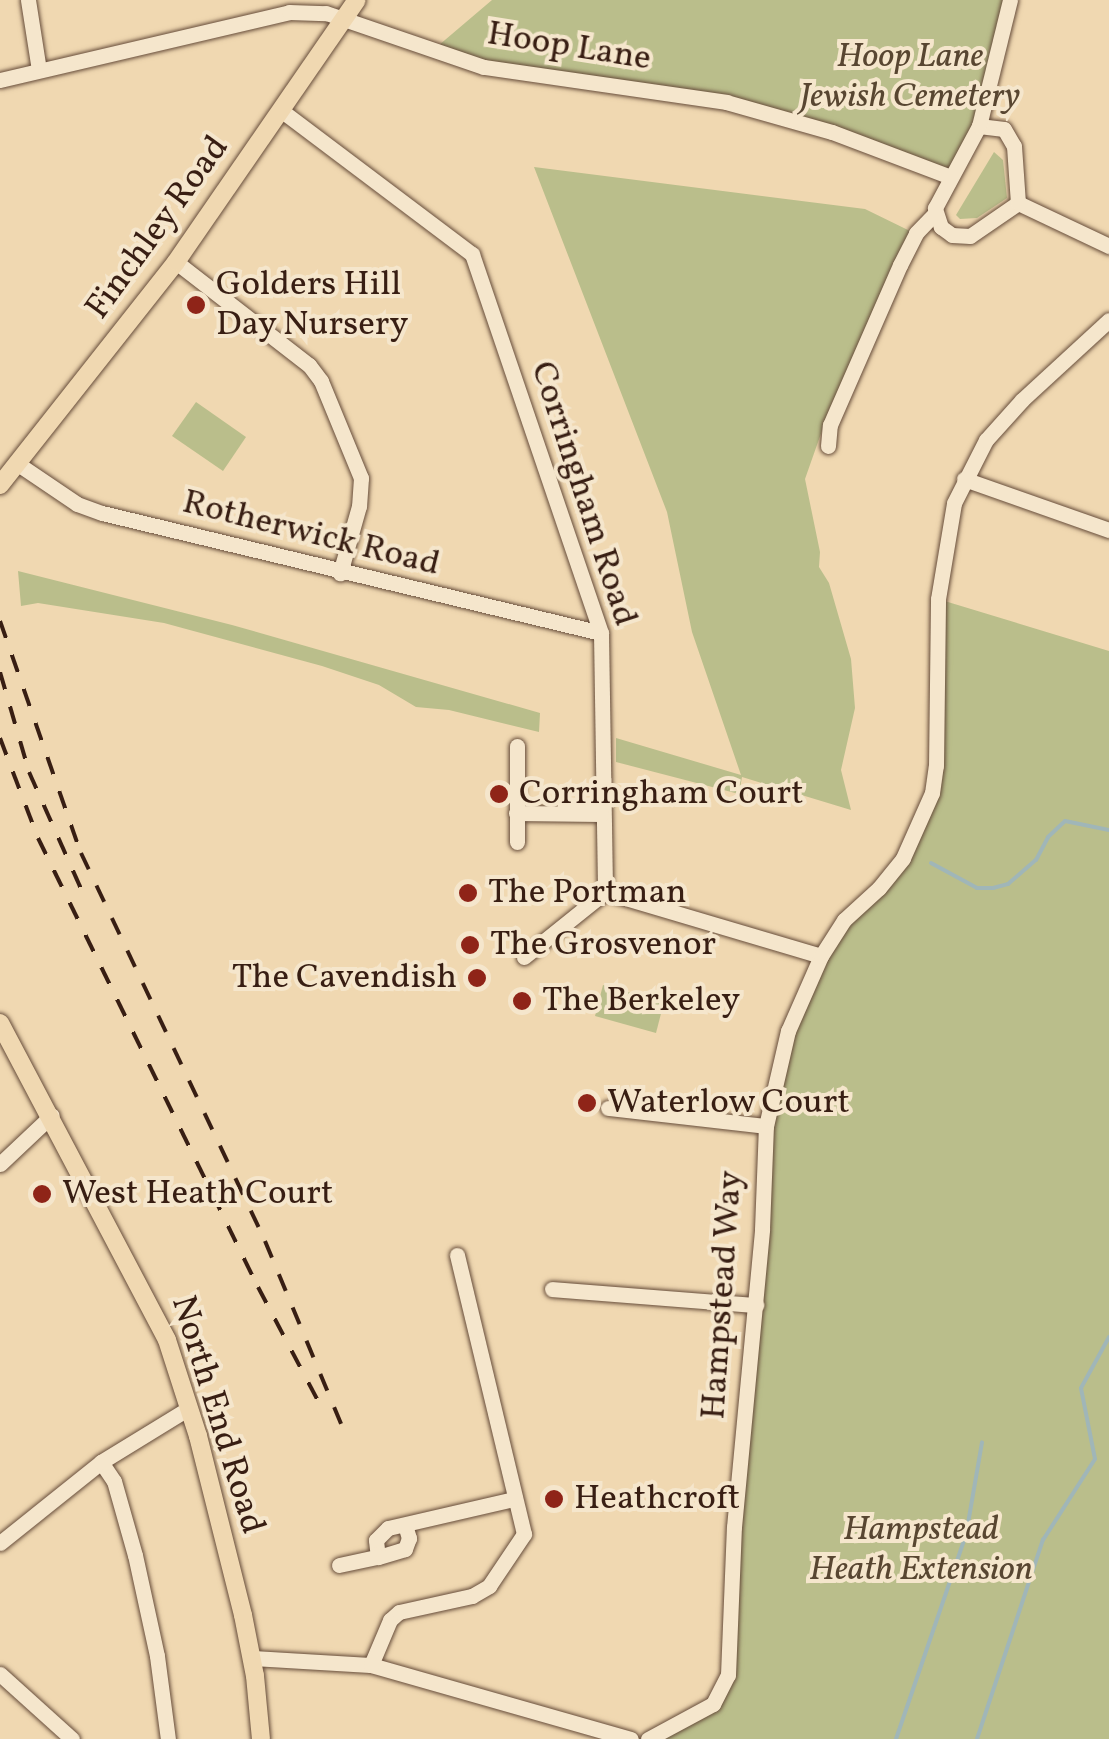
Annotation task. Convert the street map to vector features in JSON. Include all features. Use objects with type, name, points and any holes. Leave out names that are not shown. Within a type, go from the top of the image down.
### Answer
[{"type":"main road","name":"Finchley Road","points":[[0,484],[176,262],[357,0]]},
{"type":"main road","name":"North End Road","points":[[0,1023],[146,1294],[189,1408],[252,1658],[261,1739]]},
{"type":"street","points":[[28,0],[39,70]]},
{"type":"street","points":[[828,446],[830,425],[900,265],[916,233],[935,213],[980,126],[1010,0]]},
{"type":"street","name":"Hoop Lane","points":[[0,80],[289,12],[326,13],[484,67],[726,102],[832,132],[951,177]]},
{"type":"street","name":"Corringham Road","points":[[282,111],[472,254],[601,633],[605,892]]},
{"type":"street","points":[[980,126],[1004,128],[1014,146],[1018,202]]},
{"type":"street","points":[[935,213],[945,231],[970,236],[1018,202]]},
{"type":"street","points":[[1018,202],[1109,246]]},
{"type":"street","points":[[176,262],[309,365],[321,381],[361,478],[359,506],[340,573]]},
{"type":"street","name":"Hampstead Way","points":[[648,1739],[713,1704],[728,1675],[734,1530],[756,1305],[766,1126],[788,1031],[820,956],[844,920],[902,858],[932,793],[936,766],[938,600],[946,536],[964,479],[986,440],[1022,400],[1109,320]]},
{"type":"street","name":"Rotherwick Road","points":[[18,464],[78,504],[102,513],[601,633]]},
{"type":"street","points":[[964,479],[1109,530]]},
{"type":"street","points":[[517,746],[517,842]]},
{"type":"street","points":[[516,813],[602,814]]},
{"type":"street","points":[[524,957],[605,892],[820,956]]},
{"type":"street","points":[[608,1108],[766,1126]]},
{"type":"street","points":[[0,1164],[52,1116]]},
{"type":"street","points":[[372,1664],[384,1630],[400,1612],[472,1596],[489,1586],[524,1534],[457,1255]]},
{"type":"street","points":[[552,1290],[756,1305]]},
{"type":"street","points":[[0,1543],[102,1462],[189,1408]]},
{"type":"street","points":[[102,1462],[114,1481],[135,1555],[158,1656],[168,1739]]},
{"type":"street","points":[[378,1557],[379,1534],[514,1499]]},
{"type":"street","points":[[339,1565],[405,1549],[405,1525]]},
{"type":"street","points":[[252,1658],[372,1664],[631,1739]]},
{"type":"street","points":[[0,1674],[72,1739]]},
{"type":"green space","name":"Hoop Lane Jewish Cemetery","points":[[492,0],[1006,0],[979,126],[951,177],[726,102],[432,51]]},
{"type":"green space","points":[[994,152],[1003,160],[1007,198],[977,218],[960,219],[956,215]]},
{"type":"green space","points":[[534,167],[865,209],[910,231],[830,408],[805,479],[820,552],[819,567],[829,583],[851,659],[855,708],[841,770],[851,810],[742,777],[739,794],[616,762],[616,738],[741,775],[692,632],[667,512]]},
{"type":"green space","points":[[196,402],[246,437],[223,471],[172,436]]},
{"type":"green space","points":[[18,571],[232,625],[540,713],[539,732],[449,710],[416,707],[379,685],[322,666],[164,623],[38,603],[21,606]]},
{"type":"green space","name":"Hampstead Heath Extension","points":[[938,599],[1109,651],[1109,1739],[648,1739],[721,1696],[766,1126],[788,1031],[821,956],[894,870],[936,766]]},
{"type":"green space","points":[[603,985],[664,1002],[656,1033],[595,1016]]},
{"type":"waterway","points":[[931,863],[977,888],[993,888],[1008,884],[1036,860],[1048,837],[1065,821],[1109,830]]},
{"type":"waterway","points":[[977,1739],[1043,1540],[1095,1459],[1081,1388],[1109,1337]]},
{"type":"waterway","points":[[896,1739],[966,1535],[982,1442]]},
{"type":"railway","points":[[0,621],[81,853],[265,1241],[348,1440]]},
{"type":"railway","points":[[0,672],[29,772],[81,889]]},
{"type":"railway","points":[[0,738],[38,838],[317,1399]]},
{"type":"place","name":"Golders Hill Day Nursery","points":[[196,305]]},
{"type":"place","name":"Corringham Court","points":[[499,794]]},
{"type":"place","name":"The Portman","points":[[468,893]]},
{"type":"place","name":"The Grosvenor","points":[[470,945]]},
{"type":"place","name":"The Cavendish","points":[[477,978]]},
{"type":"place","name":"The Berkeley","points":[[522,1001]]},
{"type":"place","name":"Waterlow Court","points":[[587,1103]]},
{"type":"place","name":"West Heath Court","points":[[42,1194]]},
{"type":"place","name":"Heathcroft","points":[[554,1499]]}]
